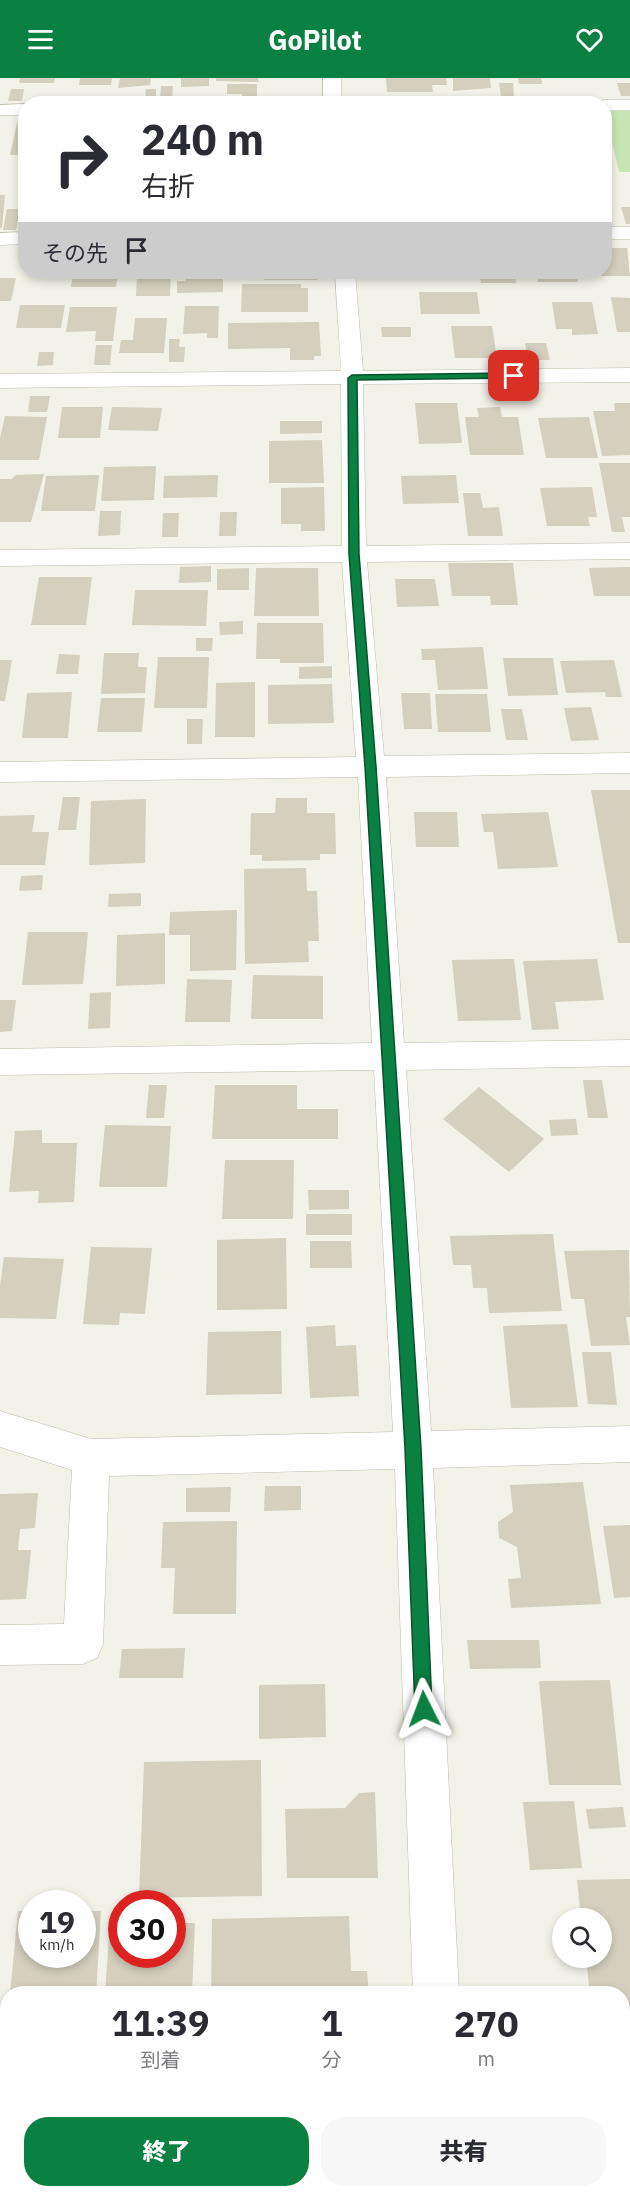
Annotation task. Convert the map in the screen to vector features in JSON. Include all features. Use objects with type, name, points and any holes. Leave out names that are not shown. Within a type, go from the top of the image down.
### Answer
[{"type":"street","points":[[332,78],[332,96]]},
{"type":"street","points":[[612,105],[630,105]]},
{"type":"street","points":[[0,110],[18,109]]},
{"type":"street","points":[[612,233],[630,232]]},
{"type":"street","points":[[0,239],[18,238]]},
{"type":"street","points":[[345,279],[352,378],[354,554],[371,767],[413,1448],[436,1986]]},
{"type":"street","points":[[0,381],[630,375]]},
{"type":"street","points":[[0,558],[630,551]]},
{"type":"street","points":[[0,772],[630,764]]},
{"type":"street","points":[[0,1062],[630,1053]]},
{"type":"street","points":[[0,1429],[91,1458],[630,1444]]},
{"type":"street","points":[[0,1645],[83,1644],[91,1458]]},
{"type":"green space","points":[[612,111],[630,111],[630,172],[619,172],[612,142]]},
{"type":"building","points":[[20,78],[55,78],[54,83],[19,83]]},
{"type":"building","points":[[80,78],[112,78],[111,85],[79,85]]},
{"type":"building","points":[[120,78],[151,78],[150,85],[118,88]]},
{"type":"building","points":[[181,78],[209,78],[209,86],[181,87]]},
{"type":"building","points":[[216,78],[258,78],[259,82],[216,81]]},
{"type":"building","points":[[386,78],[446,78],[447,85],[432,85],[433,92],[387,92]]},
{"type":"building","points":[[453,78],[490,78],[491,88],[453,91]]},
{"type":"building","points":[[518,78],[541,78],[542,84],[519,84]]},
{"type":"building","points":[[499,83],[513,83],[514,96],[501,96]]},
{"type":"building","points":[[617,83],[630,83],[630,96],[621,96]]},
{"type":"building","points":[[227,84],[257,84],[257,96],[227,94]]},
{"type":"building","points":[[161,86],[173,86],[172,96],[160,96]]},
{"type":"building","points":[[11,89],[24,89],[23,96],[18,96],[18,101],[8,101]]},
{"type":"building","points":[[146,89],[156,89],[156,96],[145,96]]},
{"type":"building","points":[[17,123],[18,123],[18,155],[10,155]]},
{"type":"building","points":[[0,195],[5,195],[2,228],[0,228]]},
{"type":"building","points":[[621,207],[630,207],[630,224],[626,224]]},
{"type":"building","points":[[7,209],[18,209],[16,230],[3,230]]},
{"type":"building","points":[[612,248],[627,248],[630,276],[612,276]]},
{"type":"building","points":[[0,278],[16,278],[11,301],[0,301]]},
{"type":"building","points":[[72,279],[117,279],[116,287],[71,287]]},
{"type":"building","points":[[137,279],[171,279],[170,296],[136,296]]},
{"type":"building","points":[[185,279],[223,279],[223,292],[177,293],[177,281],[185,281]]},
{"type":"building","points":[[264,279],[317,279],[317,280]]},
{"type":"building","points":[[480,279],[516,279],[516,283],[481,283]]},
{"type":"building","points":[[537,279],[577,279],[578,282],[538,282]]},
{"type":"building","points":[[242,284],[301,284],[301,288],[308,288],[308,312],[241,312]]},
{"type":"building","points":[[419,292],[477,292],[480,314],[421,314]]},
{"type":"building","points":[[611,297],[630,298],[630,332],[617,332]]},
{"type":"building","points":[[552,302],[592,302],[598,334],[572,335],[572,329],[556,329]]},
{"type":"building","points":[[20,305],[65,305],[61,328],[16,328]]},
{"type":"building","points":[[185,306],[219,306],[218,338],[207,338],[207,333],[183,334]]},
{"type":"building","points":[[70,307],[117,307],[113,341],[95,341],[96,331],[66,332]]},
{"type":"building","points":[[135,318],[167,318],[164,353],[119,353],[121,340],[133,340]]},
{"type":"building","points":[[319,322],[321,356],[314,356],[314,360],[290,360],[290,348],[228,349],[228,323]]},
{"type":"building","points":[[451,326],[492,326],[497,358],[455,358]]},
{"type":"building","points":[[381,327],[411,327],[411,337],[382,337]]},
{"type":"building","points":[[169,339],[180,339],[179,347],[185,347],[184,362],[169,362]]},
{"type":"building","points":[[525,343],[546,343],[550,360],[528,360]]},
{"type":"building","points":[[96,345],[112,345],[110,365],[94,365]]},
{"type":"building","points":[[39,352],[54,352],[53,365],[37,366]]},
{"type":"building","points":[[30,396],[50,396],[47,412],[28,412]]},
{"type":"building","points":[[415,403],[457,403],[462,443],[419,444]]},
{"type":"building","points":[[614,403],[630,403],[630,455],[602,456],[593,411],[615,411]]},
{"type":"building","points":[[62,407],[103,407],[100,438],[58,438]]},
{"type":"building","points":[[112,407],[162,408],[158,431],[108,430]]},
{"type":"building","points":[[500,407],[502,417],[518,417],[524,455],[470,455],[465,417],[479,417],[477,408]]},
{"type":"building","points":[[5,416],[47,417],[39,460],[0,460],[0,438]]},
{"type":"building","points":[[589,417],[598,458],[546,458],[538,418]]},
{"type":"building","points":[[280,421],[322,421],[322,433],[280,434]]},
{"type":"building","points":[[322,440],[324,483],[269,483],[269,441]]},
{"type":"building","points":[[599,463],[630,463],[630,517],[622,517],[625,532],[612,532]]},
{"type":"building","points":[[156,466],[154,500],[101,501],[104,467]]},
{"type":"building","points":[[44,474],[31,522],[0,522],[0,479],[12,479],[15,475]]},
{"type":"building","points":[[99,475],[95,511],[41,511],[46,476]]},
{"type":"building","points":[[218,475],[217,497],[163,498],[164,476]]},
{"type":"building","points":[[456,475],[459,503],[403,504],[401,476]]},
{"type":"building","points":[[324,487],[325,531],[301,531],[301,524],[281,524],[281,488]]},
{"type":"building","points":[[592,487],[597,517],[588,517],[590,526],[547,526],[540,488]]},
{"type":"building","points":[[463,493],[480,493],[483,508],[499,507],[503,536],[468,536]]},
{"type":"building","points":[[100,511],[121,511],[120,535],[98,536]]},
{"type":"building","points":[[220,512],[237,512],[236,536],[219,536]]},
{"type":"building","points":[[163,513],[179,513],[178,537],[162,537]]},
{"type":"building","points":[[448,563],[513,563],[518,605],[491,605],[490,596],[452,596]]},
{"type":"building","points":[[211,566],[211,582],[179,583],[180,567]]},
{"type":"building","points":[[630,567],[630,596],[594,596],[589,568]]},
{"type":"building","points":[[249,568],[249,590],[217,590],[217,569]]},
{"type":"building","points":[[256,568],[318,568],[319,616],[254,616]]},
{"type":"building","points":[[39,577],[92,577],[86,625],[31,625]]},
{"type":"building","points":[[395,579],[435,579],[439,606],[397,607]]},
{"type":"building","points":[[135,590],[208,590],[206,626],[132,625]]},
{"type":"building","points":[[243,621],[243,634],[220,635],[219,622]]},
{"type":"building","points":[[257,623],[323,623],[324,663],[280,663],[280,659],[256,659]]},
{"type":"building","points":[[196,638],[213,638],[212,651],[196,651]]},
{"type":"building","points":[[483,647],[488,689],[438,690],[435,660],[422,660],[421,649]]},
{"type":"building","points":[[104,653],[139,653],[138,667],[147,667],[145,693],[101,694]]},
{"type":"building","points":[[59,654],[80,655],[78,674],[56,674]]},
{"type":"building","points":[[158,657],[209,657],[207,708],[154,708]]},
{"type":"building","points":[[503,658],[553,658],[558,695],[508,696]]},
{"type":"building","points":[[0,660],[12,660],[5,701],[0,701]]},
{"type":"building","points":[[614,660],[622,697],[606,697],[605,692],[566,693],[560,661]]},
{"type":"building","points":[[332,666],[332,678],[299,679],[299,667]]},
{"type":"building","points":[[255,682],[255,737],[215,737],[216,683]]},
{"type":"building","points":[[332,684],[334,723],[268,724],[268,685]]},
{"type":"building","points":[[72,692],[68,738],[22,738],[27,693]]},
{"type":"building","points":[[401,693],[430,693],[432,729],[404,729]]},
{"type":"building","points":[[435,694],[487,694],[491,732],[438,732]]},
{"type":"building","points":[[101,698],[145,698],[142,732],[97,732]]},
{"type":"building","points":[[591,707],[599,740],[571,741],[564,708]]},
{"type":"building","points":[[501,709],[522,709],[528,740],[506,740]]},
{"type":"building","points":[[187,719],[203,719],[202,744],[187,744]]},
{"type":"building","points":[[591,790],[630,790],[630,943],[618,943]]},
{"type":"building","points":[[63,797],[80,797],[76,830],[58,830]]},
{"type":"building","points":[[276,798],[307,798],[307,813],[335,813],[336,854],[320,854],[320,860],[262,861],[262,855],[250,855],[251,813],[275,813]]},
{"type":"building","points":[[146,799],[145,863],[89,865],[91,801]]},
{"type":"building","points":[[414,812],[457,812],[459,847],[416,847]]},
{"type":"building","points":[[548,812],[558,867],[498,869],[493,832],[484,832],[481,814]]},
{"type":"building","points":[[35,815],[32,832],[49,832],[45,865],[0,865],[0,816]]},
{"type":"building","points":[[306,868],[307,891],[317,891],[319,941],[308,941],[309,962],[245,964],[244,869]]},
{"type":"building","points":[[43,875],[42,890],[19,891],[21,876]]},
{"type":"building","points":[[141,893],[141,906],[108,907],[109,894]]},
{"type":"building","points":[[237,910],[236,970],[190,971],[190,935],[169,935],[170,912]]},
{"type":"building","points":[[28,932],[88,932],[83,984],[22,985]]},
{"type":"building","points":[[165,933],[165,984],[116,986],[117,935]]},
{"type":"building","points":[[514,959],[521,1020],[458,1021],[452,960]]},
{"type":"building","points":[[597,959],[604,1000],[555,1002],[559,1029],[532,1030],[523,961]]},
{"type":"building","points":[[253,975],[323,976],[323,1019],[251,1019]]},
{"type":"building","points":[[187,979],[232,980],[230,1022],[185,1022]]},
{"type":"building","points":[[111,992],[110,1028],[88,1029],[90,993]]},
{"type":"building","points":[[0,1000],[16,1000],[12,1031],[0,1032]]},
{"type":"building","points":[[583,1080],[602,1080],[608,1118],[588,1118]]},
{"type":"building","points":[[149,1085],[167,1085],[164,1118],[146,1118]]},
{"type":"building","points":[[215,1085],[297,1085],[297,1109],[338,1109],[338,1139],[212,1139]]},
{"type":"building","points":[[479,1087],[544,1139],[509,1172],[443,1119]]},
{"type":"building","points":[[576,1119],[578,1135],[551,1136],[549,1120]]},
{"type":"building","points":[[105,1125],[171,1126],[167,1187],[99,1187]]},
{"type":"building","points":[[42,1130],[42,1143],[77,1143],[74,1202],[38,1203],[39,1191],[9,1192],[15,1131]]},
{"type":"building","points":[[225,1160],[294,1160],[293,1219],[222,1219]]},
{"type":"building","points":[[308,1190],[349,1190],[349,1209],[309,1210]]},
{"type":"building","points":[[306,1214],[352,1214],[352,1235],[306,1235]]},
{"type":"building","points":[[553,1234],[562,1311],[489,1313],[487,1288],[473,1288],[471,1265],[453,1265],[450,1236]]},
{"type":"building","points":[[286,1238],[287,1309],[217,1310],[217,1240]]},
{"type":"building","points":[[310,1241],[351,1241],[352,1268],[310,1268]]},
{"type":"building","points":[[91,1247],[152,1248],[145,1314],[120,1313],[119,1325],[83,1324]]},
{"type":"building","points":[[629,1250],[630,1317],[626,1317],[630,1345],[591,1346],[584,1299],[571,1299],[564,1251]]},
{"type":"building","points":[[4,1257],[64,1259],[56,1319],[0,1318],[0,1286]]},
{"type":"building","points":[[567,1324],[578,1407],[511,1408],[503,1326]]},
{"type":"building","points":[[335,1325],[336,1346],[356,1345],[359,1396],[310,1398],[306,1327]]},
{"type":"building","points":[[281,1331],[282,1394],[206,1395],[208,1332]]},
{"type":"building","points":[[582,1352],[611,1352],[617,1405],[588,1404]]},
{"type":"building","points":[[583,1482],[601,1604],[511,1608],[508,1579],[521,1578],[517,1547],[499,1538],[498,1522],[513,1512],[510,1485]]},
{"type":"building","points":[[265,1486],[301,1486],[301,1510],[264,1511]]},
{"type":"building","points":[[231,1487],[230,1512],[186,1512],[186,1488]]},
{"type":"building","points":[[38,1493],[35,1528],[20,1529],[18,1550],[31,1550],[26,1599],[0,1600],[0,1494]]},
{"type":"building","points":[[237,1521],[236,1614],[173,1614],[175,1568],[161,1568],[163,1522]]},
{"type":"building","points":[[630,1525],[630,1597],[614,1598],[603,1526]]},
{"type":"building","points":[[467,1640],[539,1640],[541,1668],[470,1669]]},
{"type":"building","points":[[185,1648],[183,1678],[119,1678],[122,1649]]},
{"type":"building","points":[[610,1680],[621,1785],[549,1785],[539,1681]]},
{"type":"building","points":[[325,1684],[326,1737],[259,1739],[259,1685]]},
{"type":"building","points":[[261,1760],[262,1896],[186,1897],[186,1890],[139,1890],[144,1762]]},
{"type":"building","points":[[375,1792],[378,1878],[287,1878],[285,1809],[345,1808],[359,1793]]},
{"type":"building","points":[[574,1801],[582,1868],[530,1870],[523,1802]]},
{"type":"building","points":[[623,1807],[626,1827],[589,1829],[586,1809]]},
{"type":"building","points":[[630,1879],[630,1986],[589,1986],[587,1968],[612,1968],[612,1908],[580,1908],[577,1880]]},
{"type":"building","points":[[18,1911],[18,1968],[96,1968],[96,1911],[101,1911],[96,1986],[11,1986]]},
{"type":"building","points":[[349,1916],[351,1971],[367,1971],[368,1986],[211,1986],[212,1919]]},
{"type":"building","points":[[186,1923],[195,1923],[192,1986],[106,1986],[108,1951],[108,1968],[186,1968]]},
{"type":"route","points":[[424,1709],[413,1448],[371,767],[354,554],[352,378],[514,376]]}]
